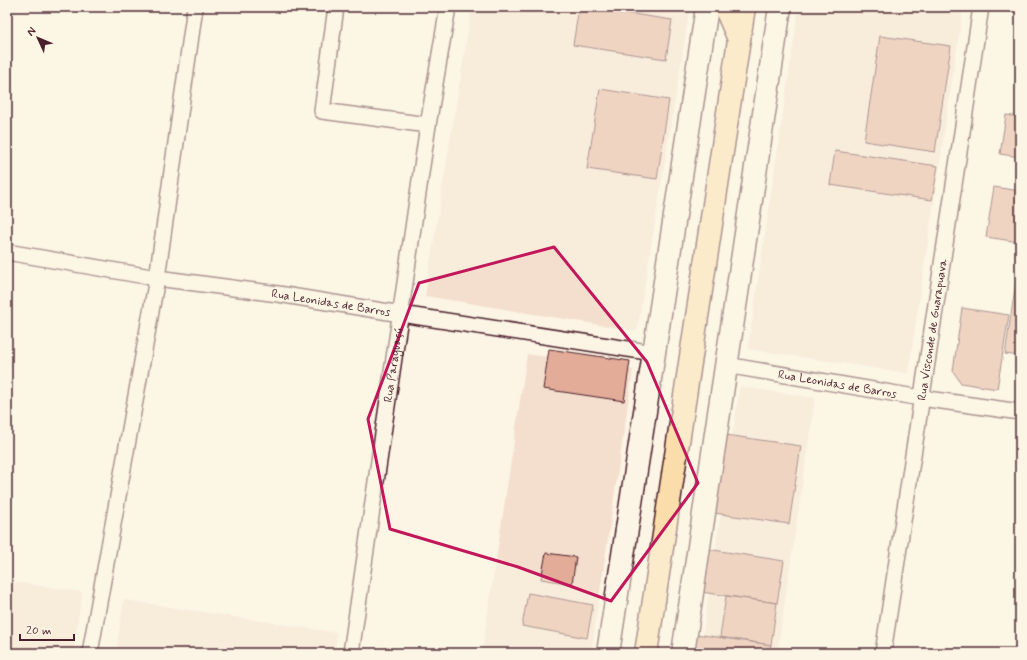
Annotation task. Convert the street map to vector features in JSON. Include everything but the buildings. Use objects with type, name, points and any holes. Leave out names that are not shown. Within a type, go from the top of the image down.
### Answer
[{"type":"main road","points":[[725,7],[739,39]]},
{"type":"main road","points":[[646,653],[744,7]]},
{"type":"street","points":[[90,653],[157,278],[195,7]]},
{"type":"street","points":[[336,7],[322,111],[428,125]]},
{"type":"street","name":"Rua Paraguaçú","points":[[351,653],[428,125],[448,7]]},
{"type":"street","points":[[608,653],[707,7]]},
{"type":"street","points":[[683,653],[780,7]]},
{"type":"street","name":"Rua Visconde de Guarapuava","points":[[883,653],[981,7]]},
{"type":"street","name":"Rua Leonidas de Barros","points":[[7,252],[157,278],[278,294],[654,353]]},
{"type":"street","name":"Rua Leonidas de Barros","points":[[726,365],[921,398],[1020,412]]},
{"type":"highlighted area","points":[[554,247],[647,362],[698,483],[611,601],[518,567],[390,529],[368,419],[419,283]]},
{"type":"shaded area","points":[[472,7],[690,7],[637,331],[425,296]]},
{"type":"shaded area","points":[[799,7],[963,7],[908,373],[748,349]]},
{"type":"shaded area","points":[[527,354],[633,370],[591,653],[482,653]]},
{"type":"shaded area","points":[[740,387],[815,398],[777,653],[700,653]]},
{"type":"shaded area","points":[[7,581],[82,592],[73,653],[7,653]]},
{"type":"shaded area","points":[[124,600],[337,633],[334,653],[116,653]]}]
